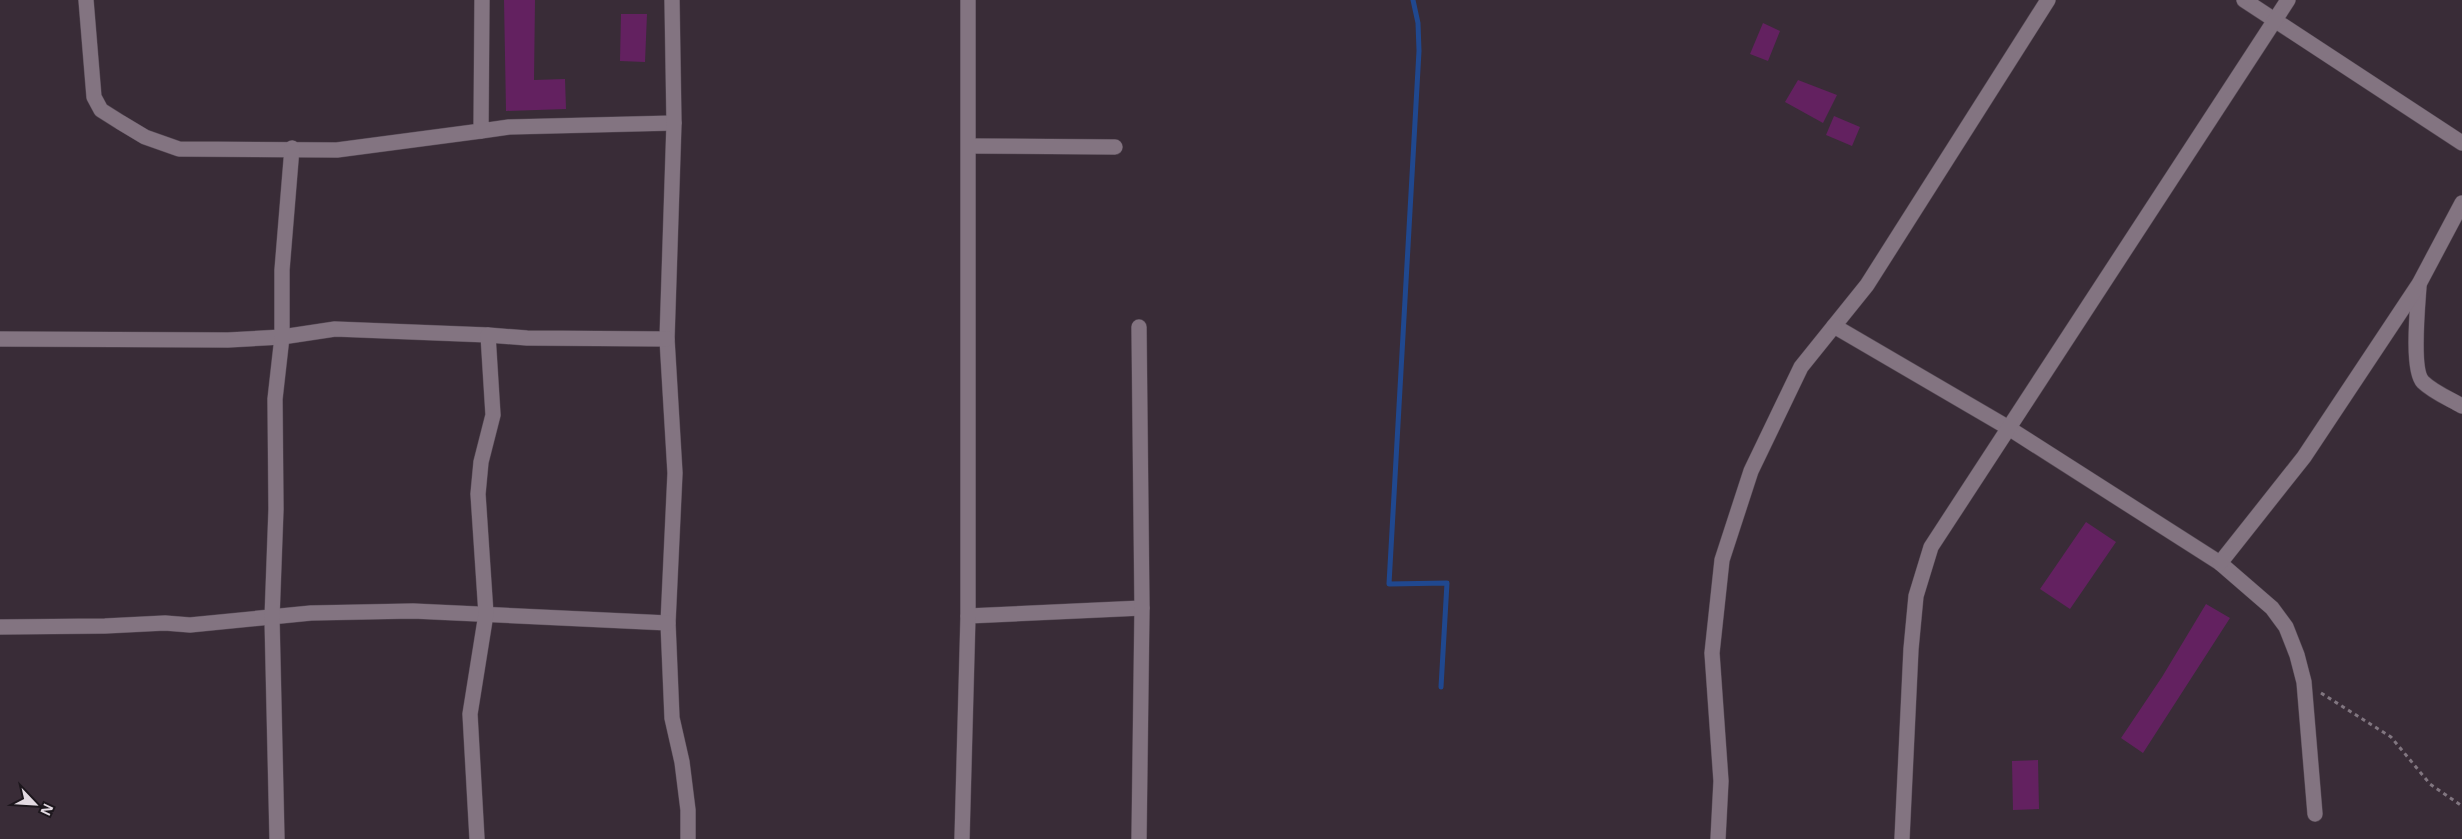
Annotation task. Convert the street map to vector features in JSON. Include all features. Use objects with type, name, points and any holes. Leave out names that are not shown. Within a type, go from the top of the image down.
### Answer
[{"type":"street","points":[[86,0],[94,97],[101,110],[145,137],[179,149],[292,148],[337,150],[510,127],[674,123]]},
{"type":"street","points":[[481,131],[482,0]]},
{"type":"street","points":[[672,0],[674,123],[667,339],[675,473],[668,623],[672,718],[682,762],[688,810],[688,839]]},
{"type":"street","points":[[962,839],[968,616],[968,0]]},
{"type":"street","points":[[1718,839],[1721,781],[1712,653],[1722,560],[1751,472],[1801,367],[1867,285],[2048,0]]},
{"type":"street","points":[[2244,0],[2462,143]]},
{"type":"street","points":[[1902,839],[1911,650],[1916,596],[1931,546],[2007,427],[2288,0]]},
{"type":"street","points":[[969,146],[1116,147]]},
{"type":"street","points":[[277,839],[272,618],[276,509],[275,400],[282,337],[282,270],[292,148]]},
{"type":"street","points":[[2220,564],[2304,457],[2419,284],[2462,203]]},
{"type":"street","points":[[2419,284],[2416,343],[2418,373],[2423,382],[2462,406]]},
{"type":"street","points":[[1834,326],[2007,427],[2220,564],[2272,608],[2286,627],[2297,654],[2304,682],[2315,814]]},
{"type":"street","points":[[1139,327],[1142,608],[1139,839]]},
{"type":"street","points":[[0,338],[228,340],[282,337],[335,329],[526,338],[667,339]]},
{"type":"street","points":[[477,839],[470,714],[486,614],[478,494],[480,462],[493,415],[488,335]]},
{"type":"street","points":[[968,616],[1142,608]]},
{"type":"street","points":[[0,627],[105,626],[165,622],[190,625],[310,613],[403,611],[668,623]]},
{"type":"path","points":[[2304,682],[2391,737],[2430,784],[2462,806]]},
{"type":"building","points":[[504,0],[535,0],[534,80],[565,79],[566,109],[506,111]]},
{"type":"building","points":[[621,14],[647,14],[645,62],[620,61]]},
{"type":"building","points":[[1763,23],[1780,31],[1768,61],[1750,54]]},
{"type":"building","points":[[1798,80],[1837,95],[1823,123],[1785,102]]},
{"type":"building","points":[[1834,116],[1860,127],[1852,146],[1826,135]]},
{"type":"building","points":[[2086,522],[2116,542],[2070,609],[2040,589]]},
{"type":"building","points":[[2206,604],[2230,618],[2143,753],[2121,738],[2162,677]]},
{"type":"building","points":[[2038,760],[2039,809],[2013,810],[2012,761]]},
{"type":"waterway","points":[[1413,0],[1418,23],[1419,51],[1389,584],[1447,583],[1441,687]]}]
